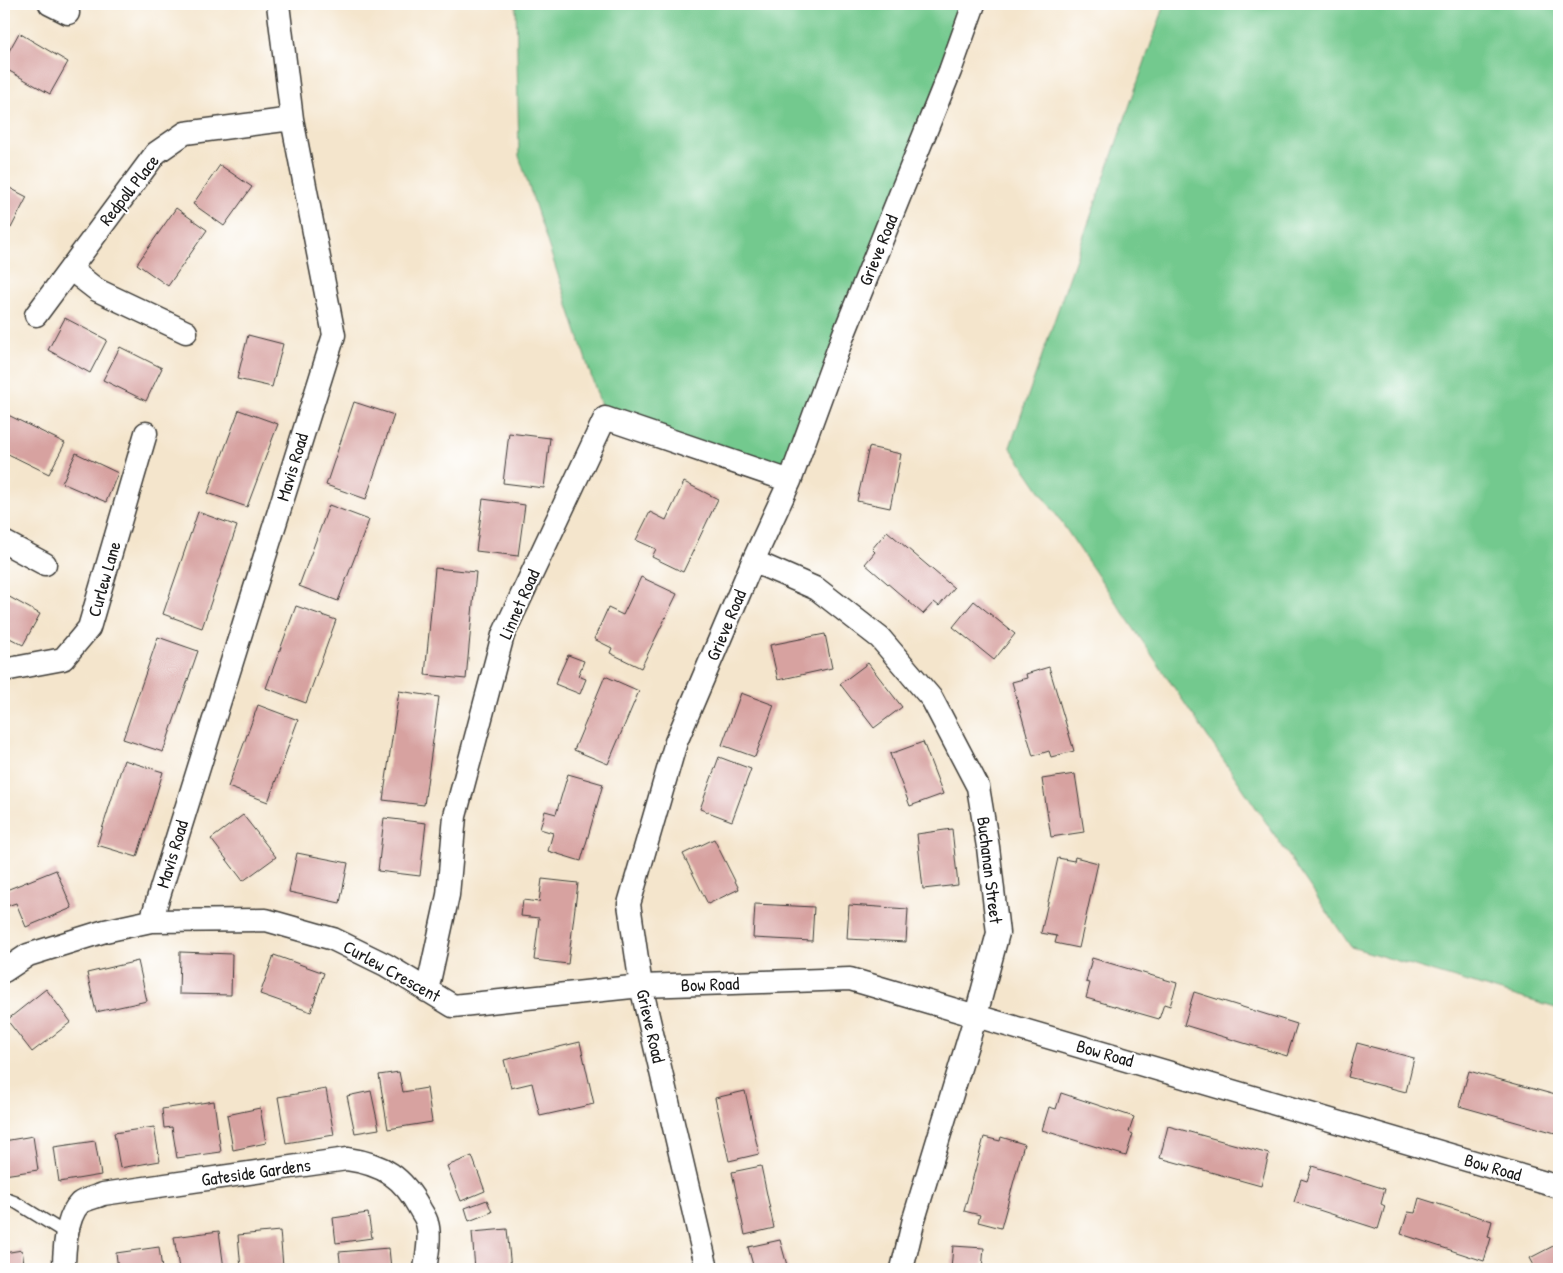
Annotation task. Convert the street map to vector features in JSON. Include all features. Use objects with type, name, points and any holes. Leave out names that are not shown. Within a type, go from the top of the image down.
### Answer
[{"type":"street","name":"Mavis Road","points":[[151,921],[334,335],[292,119],[278,4]]},
{"type":"street","name":"Grieve Road","points":[[707,1269],[641,986],[629,904],[676,742],[753,561],[790,481],[843,336],[946,80],[974,4]]},
{"type":"street","name":"Redpoll Place","points":[[36,315],[156,153],[185,133],[292,119]]},
{"type":"street","points":[[70,269],[97,290],[186,332]]},
{"type":"street","name":"Linnet Road","points":[[427,991],[448,895],[455,816],[504,635],[604,418],[790,481]]},
{"type":"street","name":"Curlew Lane","points":[[4,670],[62,659],[89,628],[146,433]]},
{"type":"street","points":[[4,542],[45,564]]},
{"type":"street","name":"Buchanan Street","points":[[753,561],[817,589],[880,638],[932,699],[978,787],[988,847],[998,933],[976,1015],[914,1218],[902,1269]]},
{"type":"street","name":"Curlew Crescent","points":[[4,972],[28,955],[105,932],[151,921],[266,920],[333,939],[386,965],[453,1006],[641,986]]},
{"type":"street","name":"Bow Road","points":[[641,986],[850,979],[1559,1187]]},
{"type":"street","name":"Gateside Gardens","points":[[64,1269],[64,1245],[70,1220],[80,1203],[103,1194],[347,1159],[367,1162],[388,1172],[411,1192],[428,1223],[426,1269]]},
{"type":"lane","points":[[4,1198],[15,1202],[67,1234]]},
{"type":"green space","points":[[516,4],[971,4],[790,481],[605,418],[519,156]]},
{"type":"green space","points":[[1165,4],[1559,4],[1559,1009],[1351,947],[1010,447]]},
{"type":"building","points":[[19,33],[68,62],[50,94],[4,68],[4,60]]},
{"type":"building","points":[[220,165],[252,187],[224,226],[193,204]]},
{"type":"building","points":[[4,185],[27,197],[11,228],[4,225]]},
{"type":"building","points":[[176,208],[207,230],[168,286],[137,264]]},
{"type":"building","points":[[65,318],[107,340],[90,373],[48,350]]},
{"type":"building","points":[[248,335],[283,344],[272,387],[237,379]]},
{"type":"building","points":[[120,347],[162,368],[146,401],[103,380]]},
{"type":"building","points":[[354,402],[394,415],[366,499],[326,485]]},
{"type":"building","points":[[239,410],[278,424],[247,507],[208,493]]},
{"type":"building","points":[[4,413],[65,443],[49,474],[4,452]]},
{"type":"building","points":[[509,433],[550,438],[544,488],[503,483]]},
{"type":"building","points":[[869,447],[901,454],[890,508],[857,501]]},
{"type":"building","points":[[76,453],[118,473],[106,502],[62,483]]},
{"type":"building","points":[[684,482],[718,499],[683,572],[652,557],[656,549],[636,540],[650,512],[666,520]]},
{"type":"building","points":[[483,499],[525,505],[518,556],[476,551]]},
{"type":"building","points":[[329,505],[369,520],[338,601],[299,586]]},
{"type":"building","points":[[198,512],[237,526],[202,628],[163,614]]},
{"type":"building","points":[[887,531],[954,588],[939,606],[934,602],[923,614],[865,564],[875,552],[872,549]]},
{"type":"building","points":[[435,568],[476,572],[466,679],[425,675]]},
{"type":"building","points":[[641,577],[677,594],[641,668],[610,653],[612,648],[594,639],[608,608],[623,615]]},
{"type":"building","points":[[4,594],[40,614],[23,645],[4,635]]},
{"type":"building","points":[[974,601],[1015,634],[994,660],[953,627]]},
{"type":"building","points":[[296,606],[336,620],[306,703],[266,688]]},
{"type":"building","points":[[825,634],[832,668],[778,680],[770,645]]},
{"type":"building","points":[[158,637],[198,651],[163,752],[123,739]]},
{"type":"building","points":[[568,655],[584,661],[578,676],[586,679],[580,694],[555,684]]},
{"type":"building","points":[[868,663],[902,707],[874,728],[840,684]]},
{"type":"building","points":[[1049,667],[1074,751],[1051,757],[1049,751],[1033,756],[1012,682],[1027,678],[1026,674]]},
{"type":"building","points":[[605,676],[639,691],[608,764],[574,750]]},
{"type":"building","points":[[399,691],[439,697],[424,805],[383,800]]},
{"type":"building","points":[[741,693],[774,705],[755,757],[722,745]]},
{"type":"building","points":[[258,705],[298,720],[268,802],[228,787]]},
{"type":"building","points":[[923,742],[943,794],[910,806],[890,754]]},
{"type":"building","points":[[719,757],[751,769],[732,821],[700,809]]},
{"type":"building","points":[[124,760],[163,772],[137,857],[97,845]]},
{"type":"building","points":[[568,774],[603,784],[581,861],[548,851],[553,833],[540,829],[545,811],[556,814]]},
{"type":"building","points":[[1075,774],[1084,832],[1051,837],[1042,779]]},
{"type":"building","points":[[243,815],[276,857],[243,881],[211,839]]},
{"type":"building","points":[[384,818],[426,823],[420,876],[378,871]]},
{"type":"building","points":[[952,829],[958,885],[923,889],[917,834]]},
{"type":"building","points":[[714,839],[739,889],[708,904],[683,854]]},
{"type":"building","points":[[297,853],[348,863],[340,903],[289,892]]},
{"type":"building","points":[[1075,857],[1098,863],[1079,948],[1055,943],[1057,936],[1041,933],[1058,858],[1074,861]]},
{"type":"building","points":[[56,870],[72,908],[26,927],[16,903],[7,906],[4,891]]},
{"type":"building","points":[[542,879],[578,883],[568,964],[534,960],[539,918],[521,916],[523,900],[539,902]]},
{"type":"building","points":[[755,904],[814,907],[812,941],[753,938]]},
{"type":"building","points":[[849,905],[908,909],[906,942],[847,939]]},
{"type":"building","points":[[180,952],[232,954],[231,995],[179,994]]},
{"type":"building","points":[[274,955],[324,973],[311,1012],[260,994]]},
{"type":"building","points":[[1092,958],[1177,983],[1170,1006],[1164,1004],[1159,1019],[1086,998],[1090,983],[1086,982]]},
{"type":"building","points":[[138,961],[147,1001],[96,1012],[87,973]]},
{"type":"building","points":[[46,989],[71,1022],[32,1052],[7,1020]]},
{"type":"building","points":[[1194,992],[1297,1024],[1287,1056],[1184,1025]]},
{"type":"building","points":[[580,1042],[594,1104],[540,1116],[532,1083],[511,1088],[504,1060]]},
{"type":"building","points":[[1357,1043],[1414,1058],[1406,1092],[1348,1077]]},
{"type":"building","points":[[1469,1071],[1559,1096],[1559,1134],[1459,1106]]},
{"type":"building","points":[[399,1072],[403,1092],[427,1088],[432,1122],[388,1129],[379,1075]]},
{"type":"building","points":[[326,1089],[334,1135],[286,1143],[278,1097]]},
{"type":"building","points":[[371,1091],[379,1129],[355,1133],[347,1096]]},
{"type":"building","points":[[745,1091],[759,1154],[729,1161],[715,1098]]},
{"type":"building","points":[[1061,1093],[1134,1117],[1129,1132],[1133,1134],[1126,1156],[1042,1130],[1049,1107],[1056,1109]]},
{"type":"building","points":[[214,1101],[221,1152],[177,1158],[172,1127],[164,1128],[162,1109]]},
{"type":"building","points":[[260,1108],[266,1143],[233,1150],[227,1115]]},
{"type":"building","points":[[1168,1126],[1269,1154],[1261,1186],[1160,1158]]},
{"type":"building","points":[[154,1127],[160,1161],[120,1168],[114,1133]]},
{"type":"building","points":[[33,1136],[38,1170],[4,1175],[4,1141]]},
{"type":"building","points":[[984,1137],[1000,1141],[1001,1137],[1024,1144],[1001,1228],[978,1222],[980,1215],[964,1211]]},
{"type":"building","points":[[95,1141],[101,1175],[59,1182],[54,1147]]},
{"type":"building","points":[[472,1156],[485,1191],[461,1201],[447,1166]]},
{"type":"building","points":[[761,1166],[774,1228],[745,1235],[732,1172]]},
{"type":"building","points":[[1312,1166],[1385,1189],[1381,1204],[1385,1206],[1378,1229],[1294,1202],[1301,1179],[1307,1181]]},
{"type":"building","points":[[1419,1198],[1492,1221],[1488,1237],[1491,1238],[1484,1261],[1401,1234],[1408,1212],[1415,1213]]},
{"type":"building","points":[[487,1200],[492,1212],[469,1221],[465,1208]]},
{"type":"building","points":[[368,1213],[372,1238],[336,1243],[333,1218]]},
{"type":"building","points":[[507,1229],[511,1269],[475,1269],[472,1232]]},
{"type":"building","points":[[219,1231],[224,1269],[179,1269],[174,1237]]},
{"type":"building","points":[[280,1231],[283,1266],[241,1269],[238,1235]]},
{"type":"building","points":[[780,1240],[788,1269],[754,1269],[748,1247]]},
{"type":"building","points":[[1559,1243],[1559,1269],[1536,1269],[1530,1258]]},
{"type":"building","points":[[953,1246],[984,1248],[982,1269],[951,1269]]},
{"type":"building","points":[[159,1247],[162,1269],[118,1269],[116,1253]]},
{"type":"building","points":[[389,1248],[391,1269],[341,1269],[339,1252]]},
{"type":"building","points":[[22,1250],[25,1269],[4,1269],[4,1253]]}]
